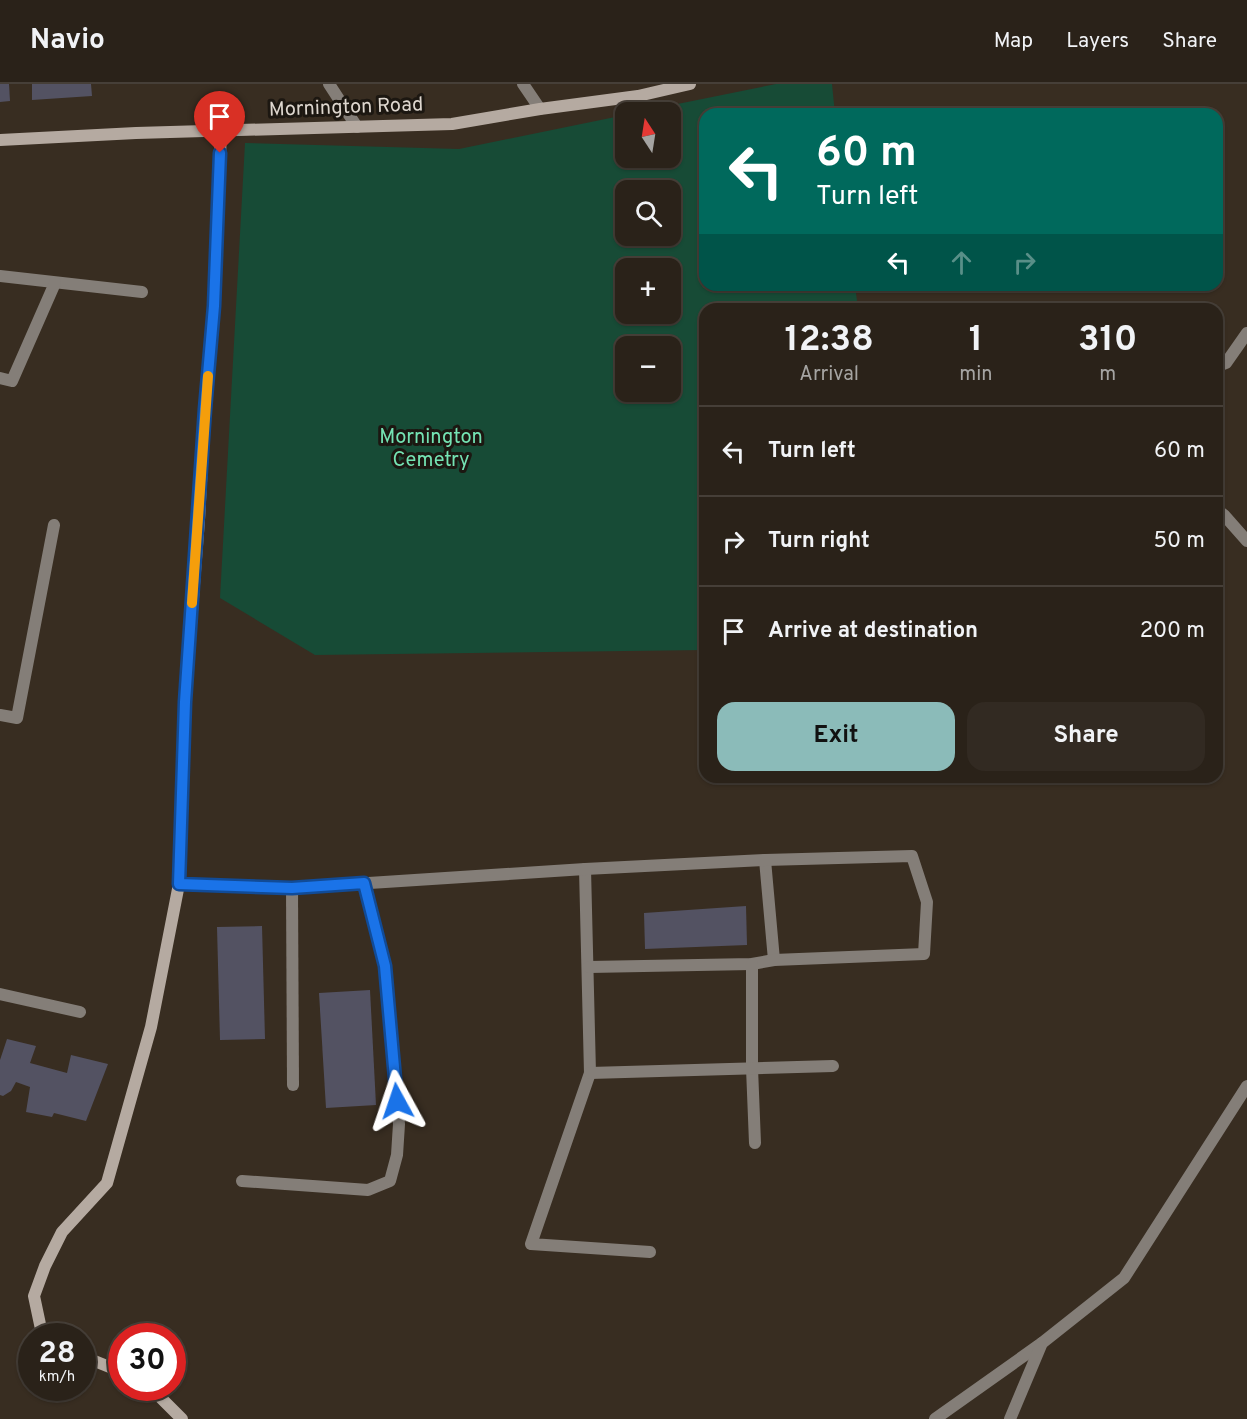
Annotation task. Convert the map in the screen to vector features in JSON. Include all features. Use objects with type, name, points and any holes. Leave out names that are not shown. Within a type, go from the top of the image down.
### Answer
[{"type":"street","points":[[328,84],[357,127]]},
{"type":"street","points":[[522,84],[540,109]]},
{"type":"street","name":"Mornington Road","points":[[0,140],[452,124],[638,96],[690,84]]},
{"type":"street","points":[[40,1323],[34,1296],[45,1266],[62,1232],[107,1183],[151,1027],[179,884],[185,702],[214,306],[221,132]]},
{"type":"street","points":[[0,276],[142,292]]},
{"type":"street","points":[[0,378],[12,381],[54,283]]},
{"type":"street","points":[[1223,364],[1247,333]]},
{"type":"street","points":[[1223,514],[1247,541]]},
{"type":"street","points":[[0,715],[17,718],[54,525]]},
{"type":"street","points":[[179,884],[292,888],[585,868],[912,856],[927,902],[924,954],[774,960],[752,964],[589,967]]},
{"type":"street","points":[[765,860],[774,960]]},
{"type":"street","points":[[585,868],[590,1073],[531,1244],[650,1252]]},
{"type":"street","points":[[242,1181],[368,1190],[390,1181],[397,1155],[399,1124],[385,966],[364,883]]},
{"type":"street","points":[[292,888],[293,1085]]},
{"type":"street","points":[[752,964],[755,1143]]},
{"type":"street","points":[[0,994],[80,1012]]},
{"type":"street","points":[[590,1073],[833,1066]]},
{"type":"street","points":[[935,1419],[1042,1343],[1124,1278],[1247,1086]]},
{"type":"street","points":[[1010,1419],[1042,1343]]},
{"type":"street","points":[[164,1401],[182,1419]]},
{"type":"green space","name":"Mornington Cemetry","points":[[776,84],[832,84],[834,108],[699,108],[699,291],[856,291],[857,303],[699,303],[699,650],[315,655],[220,598],[245,143],[459,149],[615,117],[615,168],[681,168],[681,103]]},
{"type":"building","points":[[0,84],[9,84],[10,101],[0,102]]},
{"type":"building","points":[[32,84],[91,84],[92,96],[32,100]]},
{"type":"building","points":[[746,906],[747,945],[645,949],[644,913]]},
{"type":"building","points":[[262,926],[265,1039],[220,1040],[217,927]]},
{"type":"building","points":[[370,990],[376,1105],[326,1108],[319,993]]},
{"type":"building","points":[[7,1039],[36,1046],[30,1063],[67,1073],[71,1055],[108,1064],[86,1121],[54,1113],[52,1117],[26,1112],[30,1087],[16,1082],[11,1091],[3,1096],[0,1095],[0,1060]]},
{"type":"slow traffic","points":[[192,603],[208,376]]},
{"type":"route","points":[[220,153],[214,306],[185,702],[179,884],[292,888],[364,883],[385,966],[397,1101]]}]
